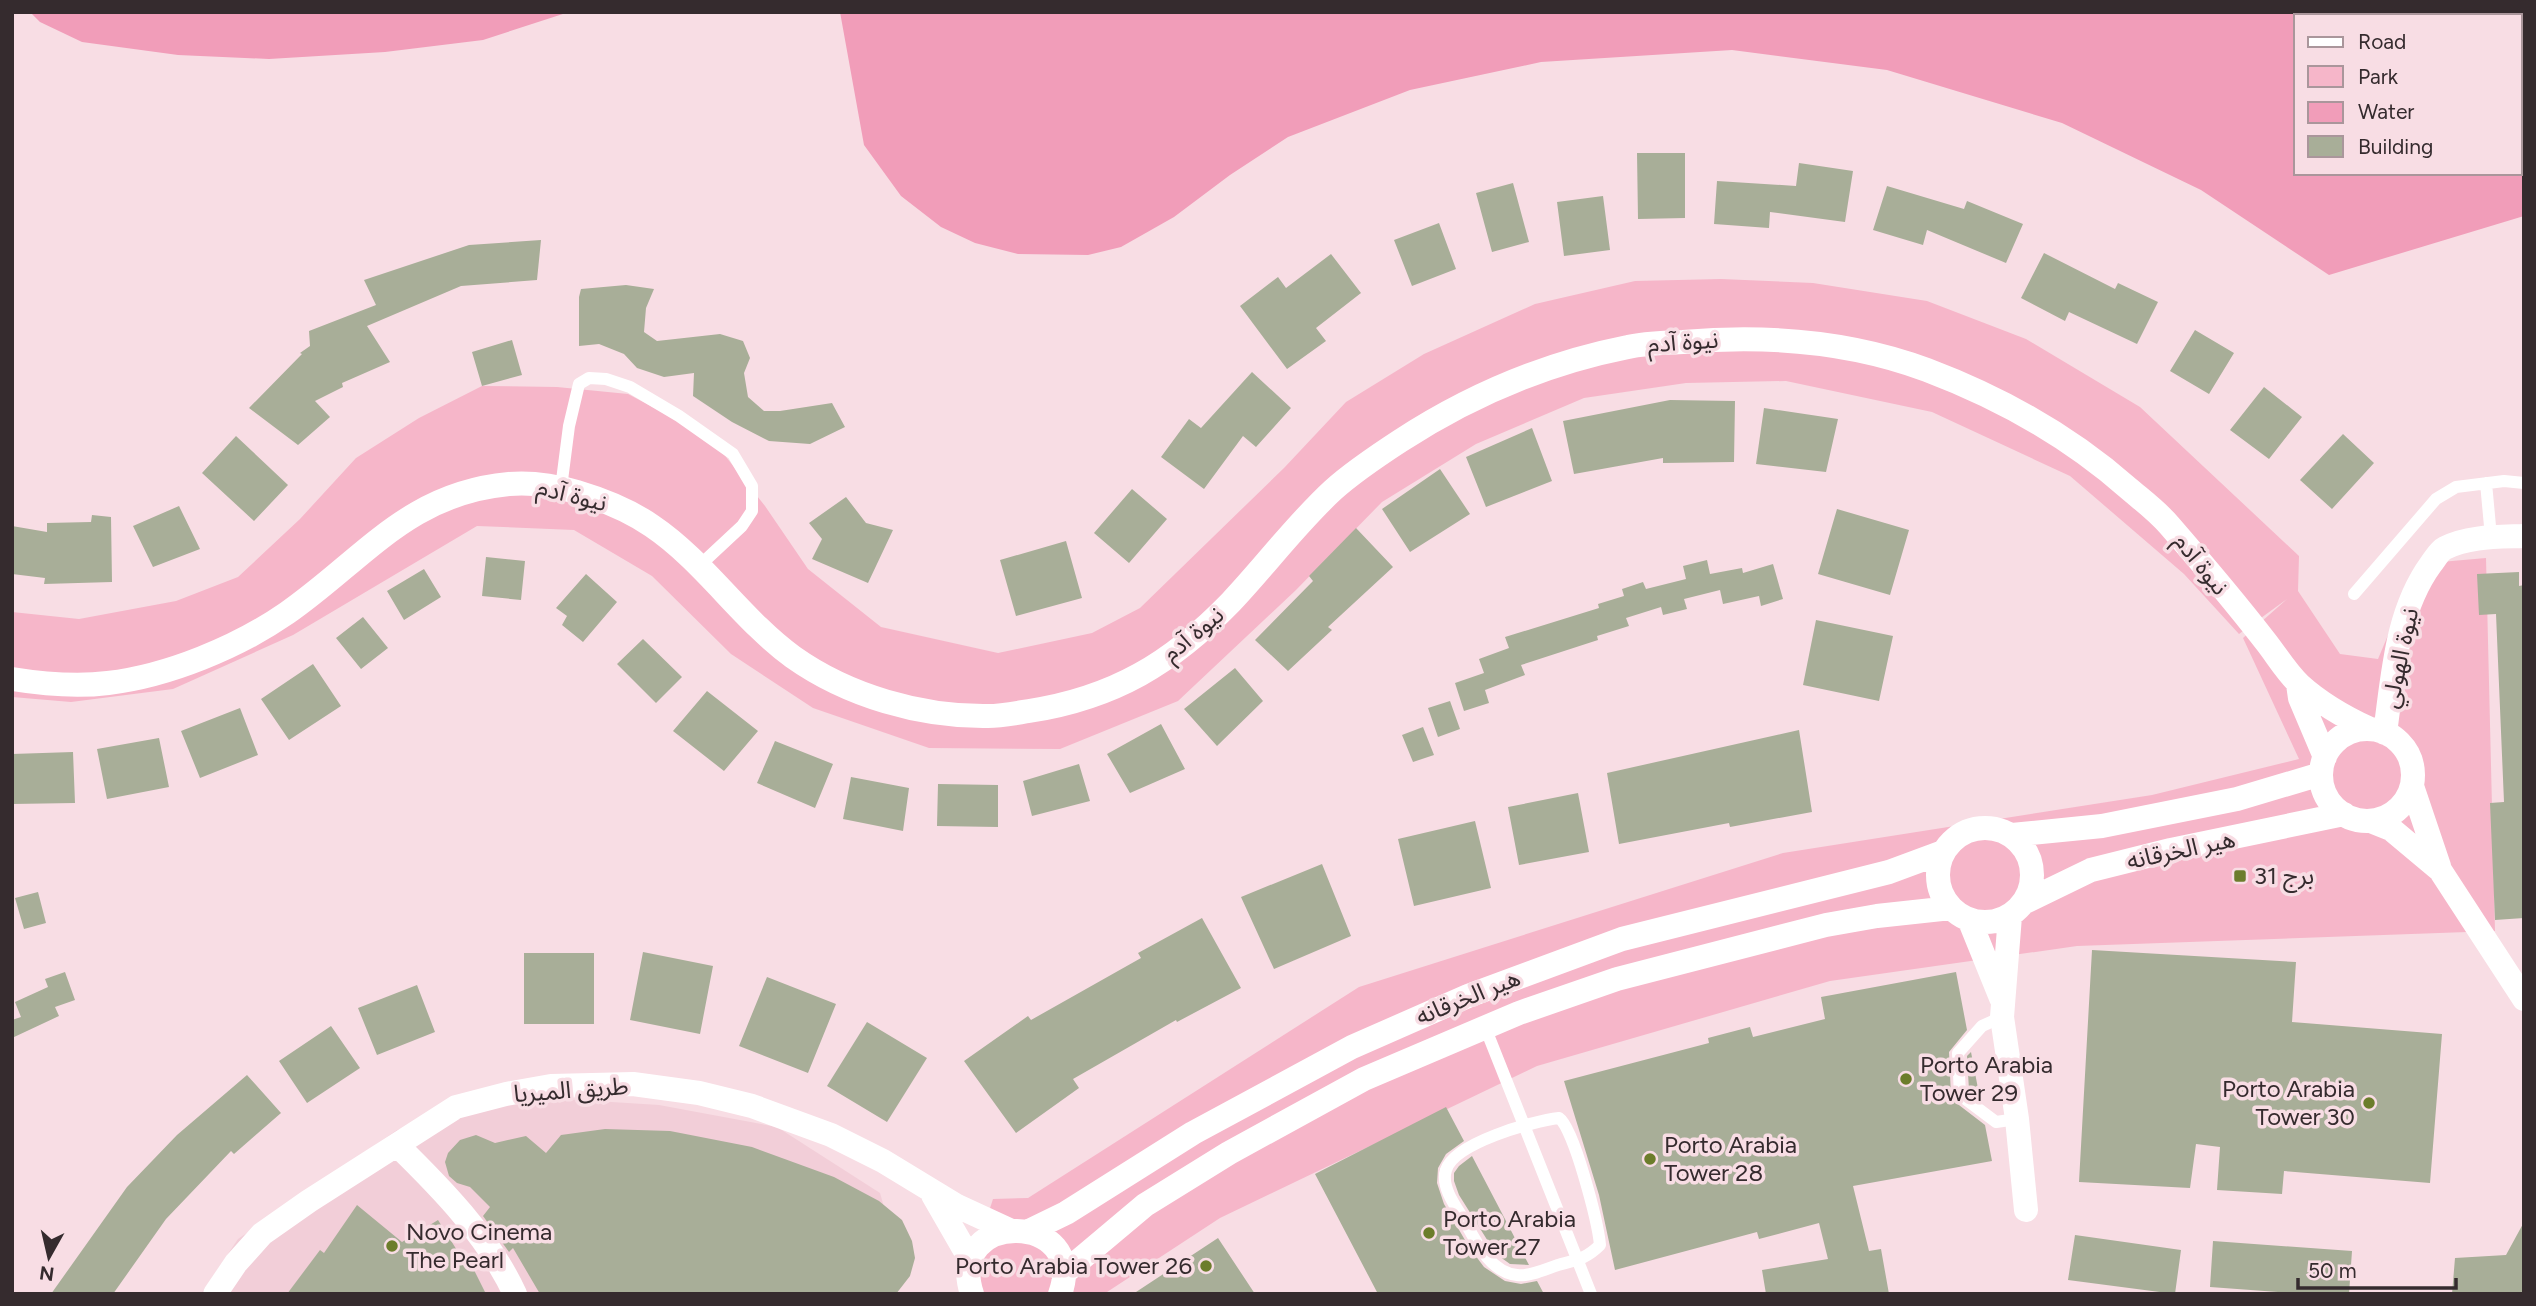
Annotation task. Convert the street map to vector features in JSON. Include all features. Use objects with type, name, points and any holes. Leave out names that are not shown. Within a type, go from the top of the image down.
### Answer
[{"type":"street","name":"نيوة آدم","points":[[12,679],[43,684],[108,683],[168,670],[231,646],[287,613],[391,529],[435,503],[479,488],[518,482],[561,488],[611,502],[656,528],[749,619],[793,657],[835,682],[884,702],[942,713],[991,716],[1068,705],[1132,680],[1185,646],[1231,602],[1336,487],[1437,417],[1512,382],[1570,361],[1634,345],[1719,339],[1802,341],[1862,351],[1924,369],[1996,399],[2055,431],[2110,472],[2165,520],[2298,684],[2344,717],[2377,731]]},
{"type":"street","name":"نيوة الهولي","points":[[2377,731],[2413,594],[2443,549],[2469,540],[2524,536]]},
{"type":"street","name":"نيوة آدم","points":[[2298,684],[2300,698],[2323,766]]},
{"type":"street","points":[[2371,821],[2397,810],[2412,786],[2413,770],[2408,754],[2399,741],[2377,731],[2348,734],[2330,748],[2323,766],[2327,797],[2344,814],[2391,829],[2440,870]]},
{"type":"street","name":"هير الخرقانه","points":[[2012,835],[2102,826],[2238,799],[2323,766]]},
{"type":"street","points":[[2412,786],[2440,870],[2524,999]]},
{"type":"street","name":"هير الخرقانه","points":[[2016,909],[2091,870],[2171,850],[2344,814]]},
{"type":"street","points":[[1960,914],[1983,922],[1997,921],[2016,909],[2032,886],[2032,867],[2026,849],[2012,835],[1998,828],[1974,829],[1953,839],[1943,852],[1938,866],[1942,896],[1960,914],[2002,1009]]},
{"type":"street","name":"هير الخرقانه","points":[[968,1283],[985,1240],[1066,1213],[1193,1133],[1352,1046],[1468,996],[1622,939],[1889,872],[1943,852]]},
{"type":"street","points":[[2016,909],[2002,1009],[2026,1210]]},
{"type":"street","name":"هير الخرقانه","points":[[1061,1288],[1146,1205],[1229,1153],[1364,1079],[1485,1027],[1617,979],[1743,946],[1877,916],[1960,914]]},
{"type":"street","name":"طريق الميريا","points":[[215,1294],[236,1263],[262,1234],[456,1107],[551,1086],[634,1084],[699,1093],[792,1119],[831,1135],[883,1161],[957,1206],[1044,1238],[1055,1250],[1061,1288]]},
{"type":"street","points":[[397,1145],[443,1190],[468,1221],[514,1294]]},
{"type":"street","name":"طريق الميريا","points":[[931,1191],[968,1283]]},
{"type":"lane","points":[[561,488],[569,426],[579,384],[589,378],[618,383],[680,416],[733,454],[752,486],[752,511],[743,526],[698,567]]},
{"type":"lane","points":[[2486,483],[2491,537]]},
{"type":"lane","points":[[2354,594],[2436,499],[2456,486],[2524,483]]},
{"type":"lane","points":[[2002,1009],[1982,1026],[1958,1053],[1960,1095],[1996,1122],[2017,1119]]},
{"type":"lane","points":[[1485,1027],[1591,1294]]},
{"type":"lane","points":[[1559,1118],[1565,1122],[1575,1147],[1598,1228],[1600,1245],[1590,1256],[1578,1260],[1518,1276],[1501,1270],[1483,1252],[1450,1195],[1445,1180],[1446,1169],[1456,1156],[1524,1124],[1559,1118]]},
{"type":"shaded area","points":[[564,1099],[659,1105],[777,1127],[880,1193],[902,1269],[880,1294],[201,1294],[238,1239],[397,1130],[483,1106]]},
{"type":"green space","points":[[1721,279],[1813,283],[1927,301],[2026,339],[2140,407],[2299,556],[2298,591],[2340,654],[2378,659],[2418,564],[2486,558],[2495,931],[2077,946],[1830,981],[1537,1066],[1220,1218],[1104,1294],[962,1294],[993,1199],[1028,1198],[1359,987],[1783,853],[2152,795],[2299,759],[2243,638],[2287,599],[2239,634],[2184,574],[2070,476],[1932,412],[1786,381],[1686,383],[1584,398],[1476,444],[1382,502],[1296,590],[1178,701],[1060,749],[929,748],[813,708],[731,654],[652,576],[574,530],[477,526],[293,635],[173,689],[71,702],[12,697],[12,612],[79,619],[176,601],[238,577],[300,519],[356,458],[419,418],[482,386],[557,387],[628,394],[711,438],[765,506],[808,569],[881,627],[998,653],[1092,633],[1140,608],[1284,468],[1346,402],[1424,354],[1535,304],[1635,281]]},
{"type":"water","points":[[30,12],[569,12],[483,40],[385,52],[269,59],[178,55],[82,42],[40,22]]},
{"type":"water","points":[[840,12],[2524,12],[2524,216],[2329,275],[2201,190],[2062,123],[1887,70],[1732,50],[1541,62],[1410,90],[1288,137],[1230,175],[1174,217],[1121,247],[1088,255],[1018,254],[975,243],[941,227],[901,196],[864,145]]},
{"type":"building","points":[[1637,153],[1685,153],[1685,218],[1638,219]]},
{"type":"building","points":[[1799,163],[1853,171],[1845,222],[1770,212],[1769,228],[1714,224],[1717,181],[1796,186]]},
{"type":"building","points":[[1513,183],[1529,242],[1492,252],[1476,193]]},
{"type":"building","points":[[1887,186],[1964,209],[1967,201],[2023,224],[2006,263],[1927,230],[1923,245],[1873,230]]},
{"type":"building","points":[[1603,196],[1610,250],[1564,256],[1557,202]]},
{"type":"building","points":[[1439,223],[1456,269],[1412,286],[1394,240]]},
{"type":"building","points":[[541,240],[537,280],[461,286],[367,326],[390,362],[342,383],[343,387],[315,401],[330,417],[298,445],[249,408],[302,354],[300,353],[310,346],[309,331],[376,305],[364,280],[469,245]]},
{"type":"building","points":[[2044,253],[2115,289],[2118,283],[2158,302],[2137,344],[2069,312],[2065,321],[2021,298]]},
{"type":"building","points":[[1331,254],[1361,293],[1316,328],[1326,341],[1287,369],[1240,306],[1278,277],[1286,288]]},
{"type":"building","points":[[626,285],[654,289],[646,308],[644,332],[657,341],[720,334],[743,341],[750,358],[744,373],[748,397],[764,411],[832,403],[845,427],[810,444],[769,441],[732,422],[693,396],[694,373],[664,377],[637,368],[624,354],[599,344],[579,346],[581,289]]},
{"type":"building","points":[[2195,330],[2234,353],[2209,394],[2170,371]]},
{"type":"building","points":[[512,340],[522,375],[482,386],[472,352]]},
{"type":"building","points":[[1252,372],[1291,408],[1256,447],[1243,436],[1204,489],[1161,457],[1189,419],[1201,428]]},
{"type":"building","points":[[2264,387],[2302,417],[2269,459],[2230,430]]},
{"type":"building","points":[[1670,400],[1735,401],[1734,462],[1663,463],[1663,458],[1574,474],[1563,421]]},
{"type":"building","points":[[1764,408],[1838,419],[1826,472],[1756,464]]},
{"type":"building","points":[[1532,428],[1552,481],[1486,507],[1466,457]]},
{"type":"building","points":[[2343,434],[2374,463],[2332,509],[2300,480]]},
{"type":"building","points":[[236,436],[288,485],[254,521],[202,473]]},
{"type":"building","points":[[1440,469],[1470,514],[1410,552],[1382,509]]},
{"type":"building","points":[[1132,489],[1167,519],[1129,563],[1094,533]]},
{"type":"building","points":[[846,497],[866,523],[893,530],[868,583],[812,559],[822,539],[809,523]]},
{"type":"building","points":[[179,506],[200,549],[153,567],[133,526]]},
{"type":"building","points":[[1837,509],[1909,530],[1890,595],[1818,574]]},
{"type":"building","points":[[92,515],[111,517],[112,582],[44,584],[45,578],[12,574],[12,526],[47,532],[47,523],[91,522]]},
{"type":"building","points":[[1356,528],[1393,567],[1328,627],[1332,630],[1288,671],[1255,640],[1313,581],[1309,576]]},
{"type":"building","points":[[1066,541],[1082,598],[1016,616],[1000,560]]},
{"type":"building","points":[[486,557],[525,561],[521,600],[482,596]]},
{"type":"building","points":[[1707,560],[1710,574],[1742,568],[1743,573],[1773,564],[1783,599],[1761,606],[1759,596],[1723,604],[1720,590],[1684,599],[1687,609],[1663,615],[1661,607],[1626,618],[1629,626],[1597,636],[1598,640],[1521,665],[1525,675],[1485,690],[1489,703],[1464,711],[1455,683],[1484,673],[1479,659],[1509,648],[1505,637],[1599,608],[1598,604],[1624,596],[1622,589],[1643,582],[1646,589],[1686,579],[1683,566]]},
{"type":"building","points":[[424,569],[441,597],[404,620],[387,591]]},
{"type":"building","points":[[2519,572],[2519,586],[2524,585],[2524,918],[2495,920],[2490,803],[2504,802],[2496,614],[2479,615],[2477,574]]},
{"type":"building","points":[[586,574],[617,602],[583,642],[562,625],[567,616],[556,608]]},
{"type":"building","points":[[363,617],[388,648],[361,669],[336,638]]},
{"type":"building","points":[[1816,620],[1893,636],[1879,701],[1803,685]]},
{"type":"building","points":[[643,639],[682,677],[656,703],[617,664]]},
{"type":"building","points":[[313,664],[341,706],[289,740],[261,699]]},
{"type":"building","points":[[1235,668],[1263,701],[1217,746],[1184,709]]},
{"type":"building","points":[[707,691],[758,731],[724,771],[673,731]]},
{"type":"building","points":[[1450,701],[1460,729],[1438,737],[1428,708]]},
{"type":"building","points":[[240,708],[258,755],[200,778],[181,731]]},
{"type":"building","points":[[1161,724],[1185,769],[1130,793],[1107,754]]},
{"type":"building","points":[[1423,727],[1434,755],[1413,762],[1402,735]]},
{"type":"building","points":[[1799,730],[1812,812],[1730,827],[1729,823],[1619,844],[1607,773]]},
{"type":"building","points":[[159,738],[169,787],[107,799],[97,749]]},
{"type":"building","points":[[775,741],[833,764],[815,808],[757,783]]},
{"type":"building","points":[[73,752],[75,803],[12,804],[12,754]]},
{"type":"building","points":[[1079,764],[1090,801],[1032,816],[1023,781]]},
{"type":"building","points":[[851,777],[909,788],[903,831],[843,819]]},
{"type":"building","points":[[938,784],[998,785],[998,827],[937,826]]},
{"type":"building","points":[[1578,793],[1589,852],[1519,865],[1508,807]]},
{"type":"building","points":[[1475,821],[1491,888],[1414,906],[1398,839]]},
{"type":"building","points":[[1322,864],[1351,936],[1274,969],[1241,897]]},
{"type":"building","points":[[38,892],[46,923],[24,929],[15,898]]},
{"type":"building","points":[[1202,918],[1241,988],[1177,1022],[1176,1020],[1073,1079],[1079,1088],[1016,1133],[964,1061],[1028,1016],[1031,1020],[1141,958],[1138,953]]},
{"type":"building","points":[[2092,950],[2296,962],[2292,1022],[2442,1034],[2430,1183],[2284,1171],[2282,1194],[2217,1190],[2220,1147],[2196,1144],[2190,1188],[2079,1182]]},
{"type":"building","points":[[643,952],[713,966],[700,1034],[630,1020]]},
{"type":"building","points":[[524,953],[594,953],[594,1024],[524,1024]]},
{"type":"building","points":[[65,972],[75,1000],[55,1007],[59,1016],[12,1038],[12,1020],[21,1017],[15,1002],[48,987],[45,979]]},
{"type":"building","points":[[1956,972],[1967,1030],[1949,1052],[1951,1096],[1985,1125],[1992,1161],[1853,1186],[1869,1251],[1881,1249],[1889,1294],[1766,1294],[1762,1270],[1828,1259],[1819,1223],[1759,1239],[1757,1232],[1615,1270],[1599,1195],[1564,1081],[1709,1043],[1708,1038],[1750,1027],[1753,1037],[1825,1019],[1821,997]]},
{"type":"building","points":[[767,977],[836,1004],[808,1073],[739,1046]]},
{"type":"building","points":[[417,985],[435,1032],[377,1055],[358,1008]]},
{"type":"building","points":[[867,1022],[927,1058],[887,1122],[827,1086]]},
{"type":"building","points":[[331,1026],[360,1068],[307,1103],[279,1061]]},
{"type":"building","points":[[1971,1052],[1980,1099],[1969,1090],[1967,1056]]},
{"type":"building","points":[[247,1075],[281,1113],[234,1154],[231,1151],[166,1219],[113,1294],[51,1294],[127,1187],[177,1135]]},
{"type":"building","name":"Porto Arabia Tower 27","points":[[1446,1107],[1464,1141],[1446,1154],[1438,1168],[1437,1183],[1444,1204],[1484,1267],[1505,1281],[1521,1284],[1537,1281],[1544,1294],[1378,1294],[1315,1174]]},
{"type":"building","points":[[605,1129],[670,1131],[752,1147],[834,1177],[879,1201],[902,1220],[912,1241],[915,1258],[910,1276],[896,1294],[540,1294],[513,1248],[509,1252],[483,1216],[490,1207],[470,1187],[457,1183],[449,1176],[445,1162],[448,1153],[460,1140],[476,1135],[495,1143],[526,1136],[546,1153],[561,1135]]},
{"type":"building","points":[[1472,1156],[1529,1265],[1510,1264],[1496,1254],[1459,1195],[1454,1173]]},
{"type":"building","name":"Novo Cinema The Pearl","points":[[357,1205],[402,1242],[438,1220],[465,1263],[470,1262],[486,1294],[287,1294],[320,1250],[324,1253]]},
{"type":"building","points":[[2524,1222],[2524,1294],[2452,1294],[2455,1258],[2506,1255]]},
{"type":"building","points":[[2075,1235],[2181,1250],[2175,1294],[2068,1280]]},
{"type":"building","name":"Porto Arabia Tower 26","points":[[1218,1238],[1255,1294],[1133,1294]]},
{"type":"building","points":[[2213,1241],[2352,1251],[2349,1294],[2305,1294],[2210,1287]]},
{"type":"place","name":"برج 31","points":[[2240,876]]},
{"type":"place","name":"Porto Arabia Tower 29","points":[[1906,1079]]},
{"type":"place","name":"Porto Arabia Tower 30","points":[[2369,1103]]},
{"type":"place","name":"Porto Arabia Tower 28","points":[[1650,1159]]},
{"type":"place","name":"Porto Arabia Tower 27","points":[[1429,1233]]},
{"type":"place","name":"Novo Cinema The Pearl","points":[[392,1246]]},
{"type":"place","name":"Porto Arabia Tower 26","points":[[1206,1266]]}]
